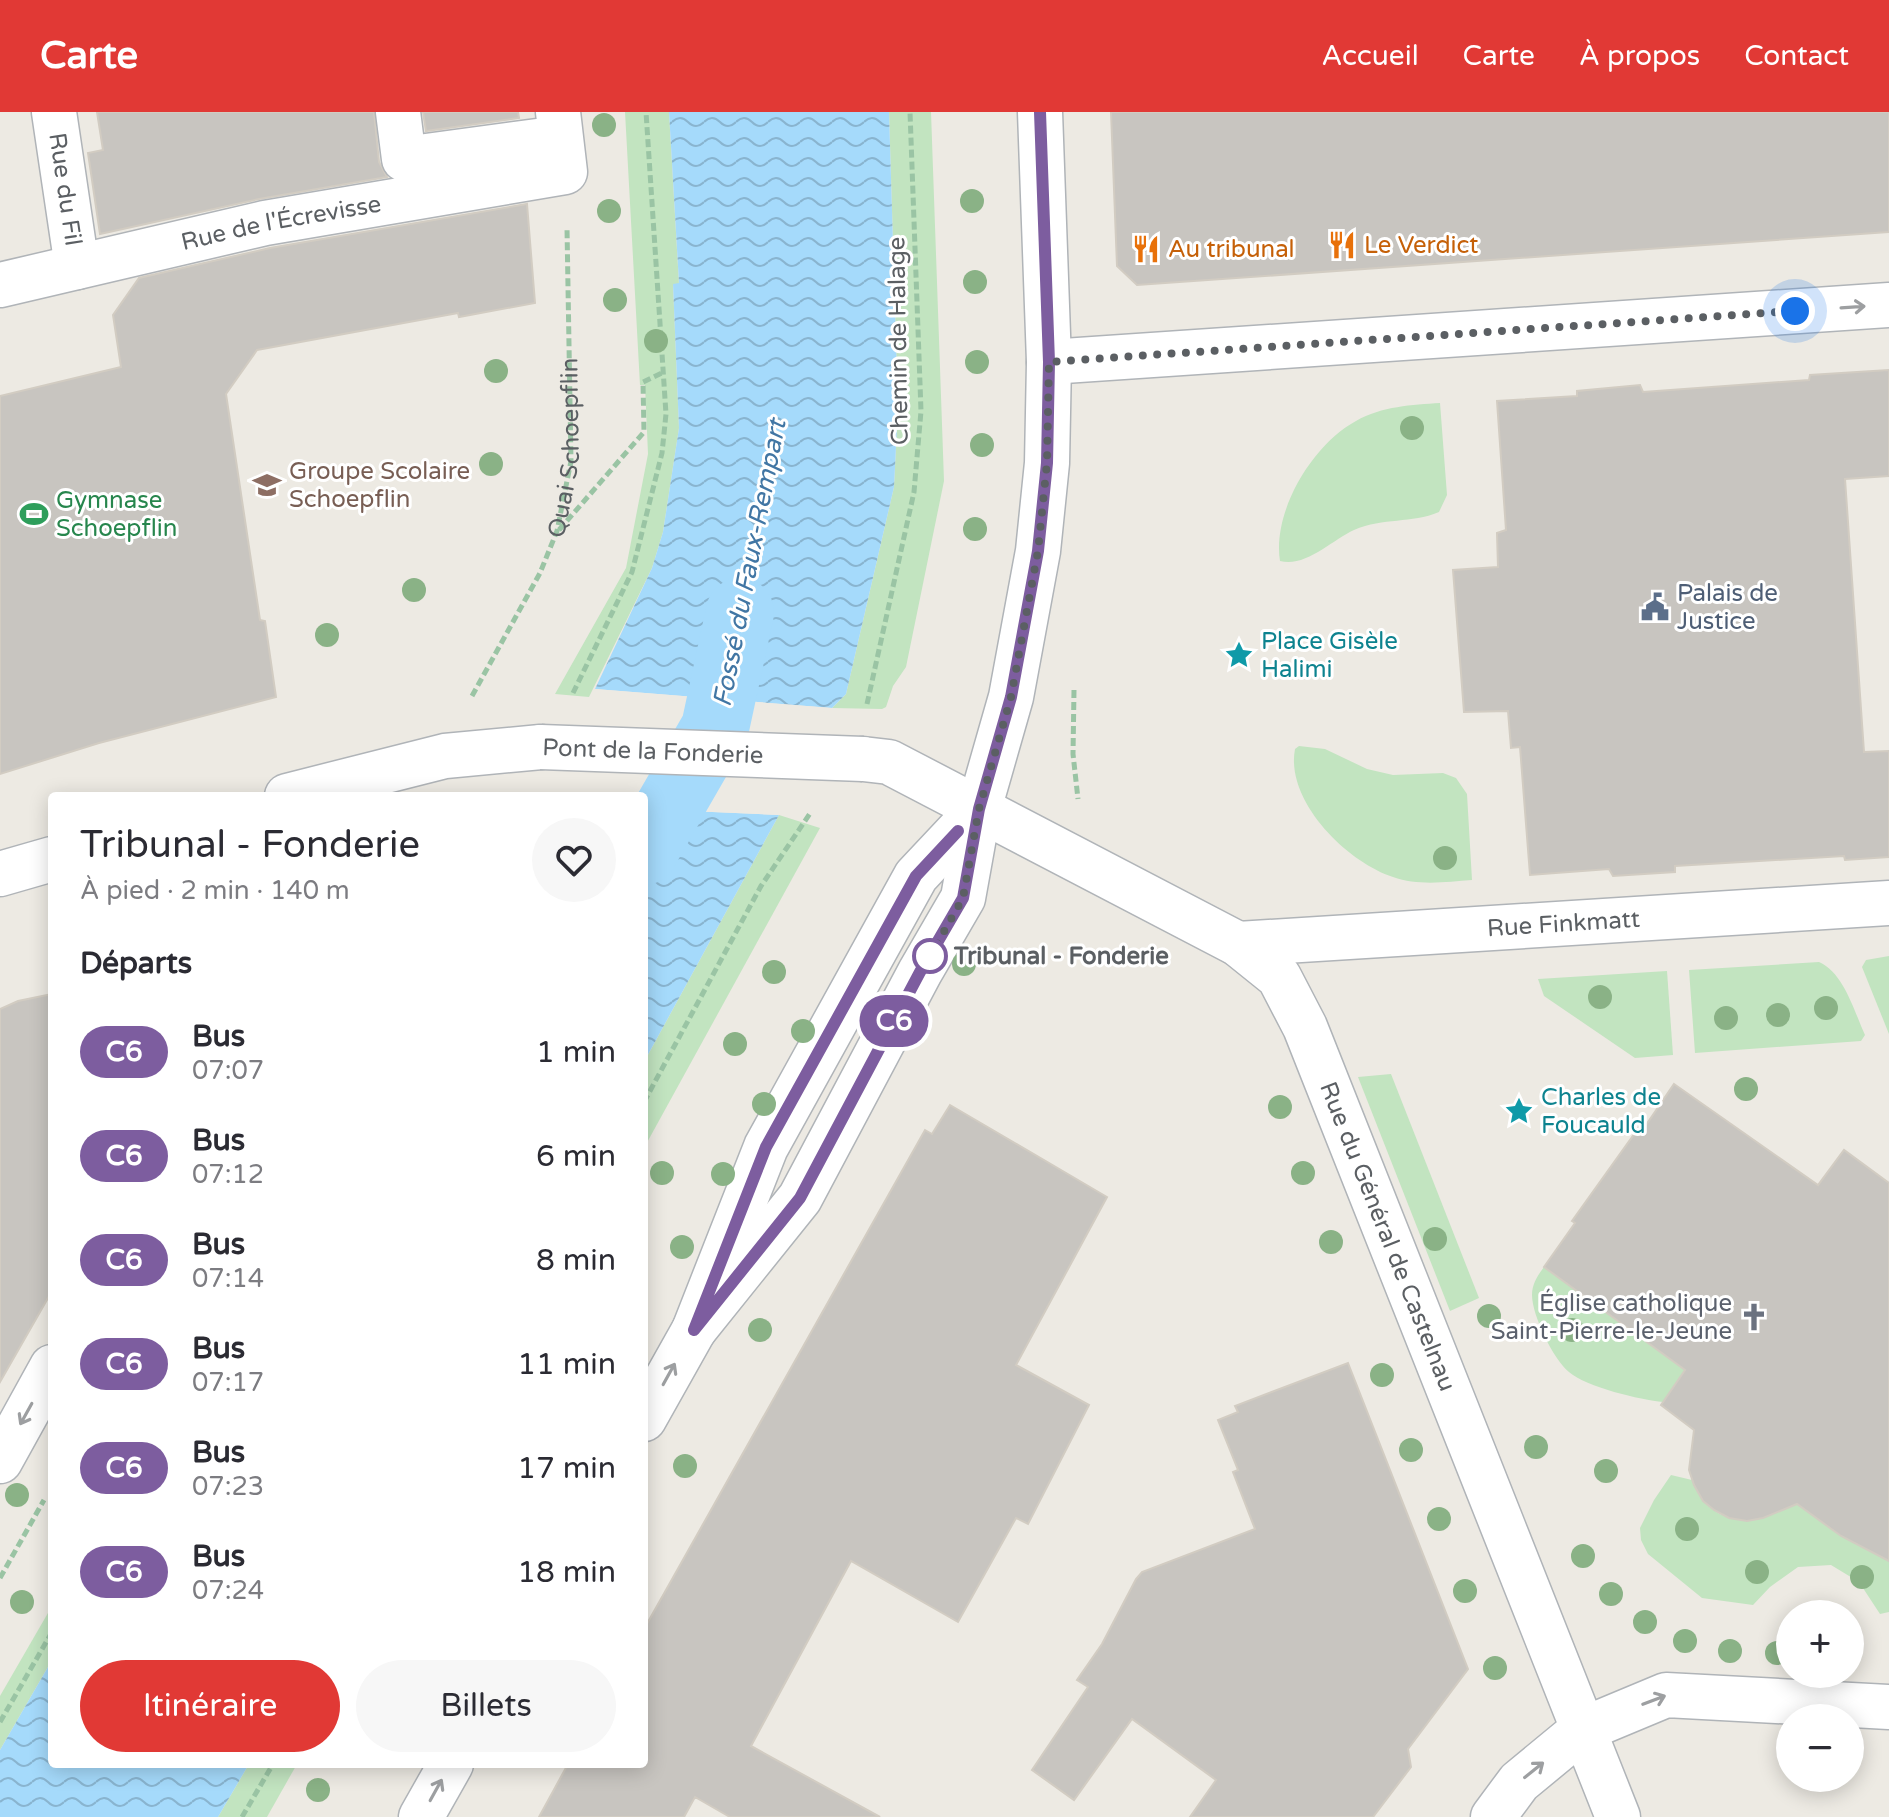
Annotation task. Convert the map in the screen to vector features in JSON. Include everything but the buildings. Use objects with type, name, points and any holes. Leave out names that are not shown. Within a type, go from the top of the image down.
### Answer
[{"type":"street","name":"Rue du Fil","points":[[54,112],[77,267]]},
{"type":"street","points":[[398,112],[404,159],[561,141]]},
{"type":"street","points":[[648,1412],[694,1330],[800,1198],[963,898],[979,809],[1011,697],[1038,551],[1047,463],[1049,362],[1040,112]]},
{"type":"street","name":"Rue de l'Écrevisse","points":[[0,285],[265,223],[561,141]]},
{"type":"street","points":[[1049,362],[1889,305]]},
{"type":"street","name":"Pont de la Fonderie","points":[[303,792],[445,756],[541,747],[889,762],[979,809]]},
{"type":"street","name":"Rue du Général de Castelnau","points":[[979,809],[1238,944],[1279,977],[1305,1027],[1618,1817]]},
{"type":"street","points":[[2,873],[48,860]]},
{"type":"street","points":[[2,873],[48,882]]},
{"type":"street","name":"Rue Finkmatt","points":[[1238,944],[1889,903]]},
{"type":"street","points":[[0,1461],[48,1374]]},
{"type":"street","points":[[1493,1817],[1519,1782],[1582,1730],[1666,1695],[1889,1707]]},
{"type":"street","points":[[421,1817],[449,1768]]},
{"type":"path","points":[[580,682],[632,572],[662,453],[666,414],[646,112]]},
{"type":"path","name":"Chemin de Halage","points":[[866,708],[914,492],[921,411],[910,112]]},
{"type":"path","name":"Quai Schoepflin","points":[[445,756],[482,676],[540,573],[557,531],[571,461],[561,141]]},
{"type":"path","points":[[557,531],[644,432],[643,382],[664,372]]},
{"type":"path","points":[[648,1095],[761,886],[807,822]]},
{"type":"path","points":[[0,1578],[45,1499]]},
{"type":"path","points":[[0,1722],[48,1639]]},
{"type":"path","points":[[242,1817],[271,1768]]},
{"type":"green space","points":[[625,112],[669,112],[679,284],[673,284],[679,428],[663,532],[652,568],[589,697],[555,694],[626,568],[648,454],[645,385],[640,385]]},
{"type":"green space","points":[[889,112],[931,112],[944,481],[906,667],[893,686],[886,707],[832,708],[846,694],[894,487],[898,407]]},
{"type":"green space","points":[[1440,403],[1447,495],[1439,512],[1365,526],[1309,557],[1299,561],[1280,561],[1282,521],[1289,501],[1311,462],[1325,446],[1356,421],[1376,412]]},
{"type":"green space","points":[[1299,746],[1325,749],[1367,769],[1393,775],[1443,773],[1456,778],[1467,794],[1472,880],[1412,882],[1393,877],[1357,858],[1339,844],[1309,808],[1294,769],[1295,749]]},
{"type":"green space","points":[[779,815],[820,828],[648,1141],[648,1055]]},
{"type":"green space","points":[[1889,956],[1889,1034],[1862,967],[1866,960]]},
{"type":"green space","points":[[1819,962],[1828,967],[1842,984],[1865,1035],[1861,1041],[1695,1053],[1689,970]]},
{"type":"green space","points":[[1667,971],[1673,1055],[1635,1058],[1544,996],[1538,979]]},
{"type":"green space","points":[[1391,1074],[1479,1298],[1450,1311],[1358,1077]]},
{"type":"green space","points":[[1544,1267],[1622,1313],[1617,1321],[1685,1370],[1663,1402],[1600,1388],[1577,1378],[1563,1366],[1544,1336],[1533,1304],[1533,1287]]},
{"type":"green space","points":[[1671,1475],[1692,1480],[1699,1495],[1710,1507],[1735,1519],[1763,1516],[1790,1500],[1889,1538],[1889,1612],[1880,1614],[1859,1582],[1831,1565],[1798,1567],[1770,1587],[1753,1605],[1702,1598],[1648,1554],[1641,1540],[1640,1528]]},
{"type":"green space","points":[[48,1613],[48,1667],[0,1750],[0,1696]]},
{"type":"green space","points":[[247,1768],[295,1768],[267,1817],[218,1817]]},
{"type":"water","points":[[669,112],[889,112],[898,407],[894,487],[846,694],[832,708],[595,689],[652,568],[663,532],[679,428],[673,284],[679,283]]},
{"type":"water","points":[[648,809],[779,815],[648,1055]]},
{"type":"water","points":[[48,1667],[48,1768],[247,1768],[218,1817],[0,1817],[0,1750]]},
{"type":"pier","points":[[595,689],[832,708],[830,712],[720,705],[593,692]]},
{"type":"pier","points":[[648,805],[779,811],[779,815],[648,809]]},
{"type":"waterway","name":"Fossé du Faux-Rempart","points":[[648,844],[715,728],[740,612]]},
{"type":"bus line","name":"C6","points":[[958,831],[916,876],[766,1147],[694,1330],[800,1198],[920,972],[963,898],[979,809],[1011,697],[1038,551],[1047,463],[1049,362],[1040,112]]},
{"type":"place","name":"Le Verdict","points":[[1342,245]]},
{"type":"place","name":"Au tribunal","points":[[1146,249]]},
{"type":"place","name":"Groupe Scolaire Schoepflin","points":[[267,485]]},
{"type":"place","name":"Gymnase Schoepflin","points":[[34,514]]},
{"type":"place","name":"Palais de Justice","points":[[1655,607]]},
{"type":"place","name":"Place Gisèle Halimi","points":[[1239,655]]},
{"type":"place","name":"Tribunal - Fonderie","points":[[930,956]]},
{"type":"place","name":"Charles de Foucauld","points":[[1519,1111]]},
{"type":"place","name":"Église catholique Saint-Pierre-le-Jeune","points":[[1754,1317]]},
{"type":"route","points":[[930,956],[963,898],[979,809],[1011,697],[1038,551],[1047,463],[1049,362],[1795,311]]}]
